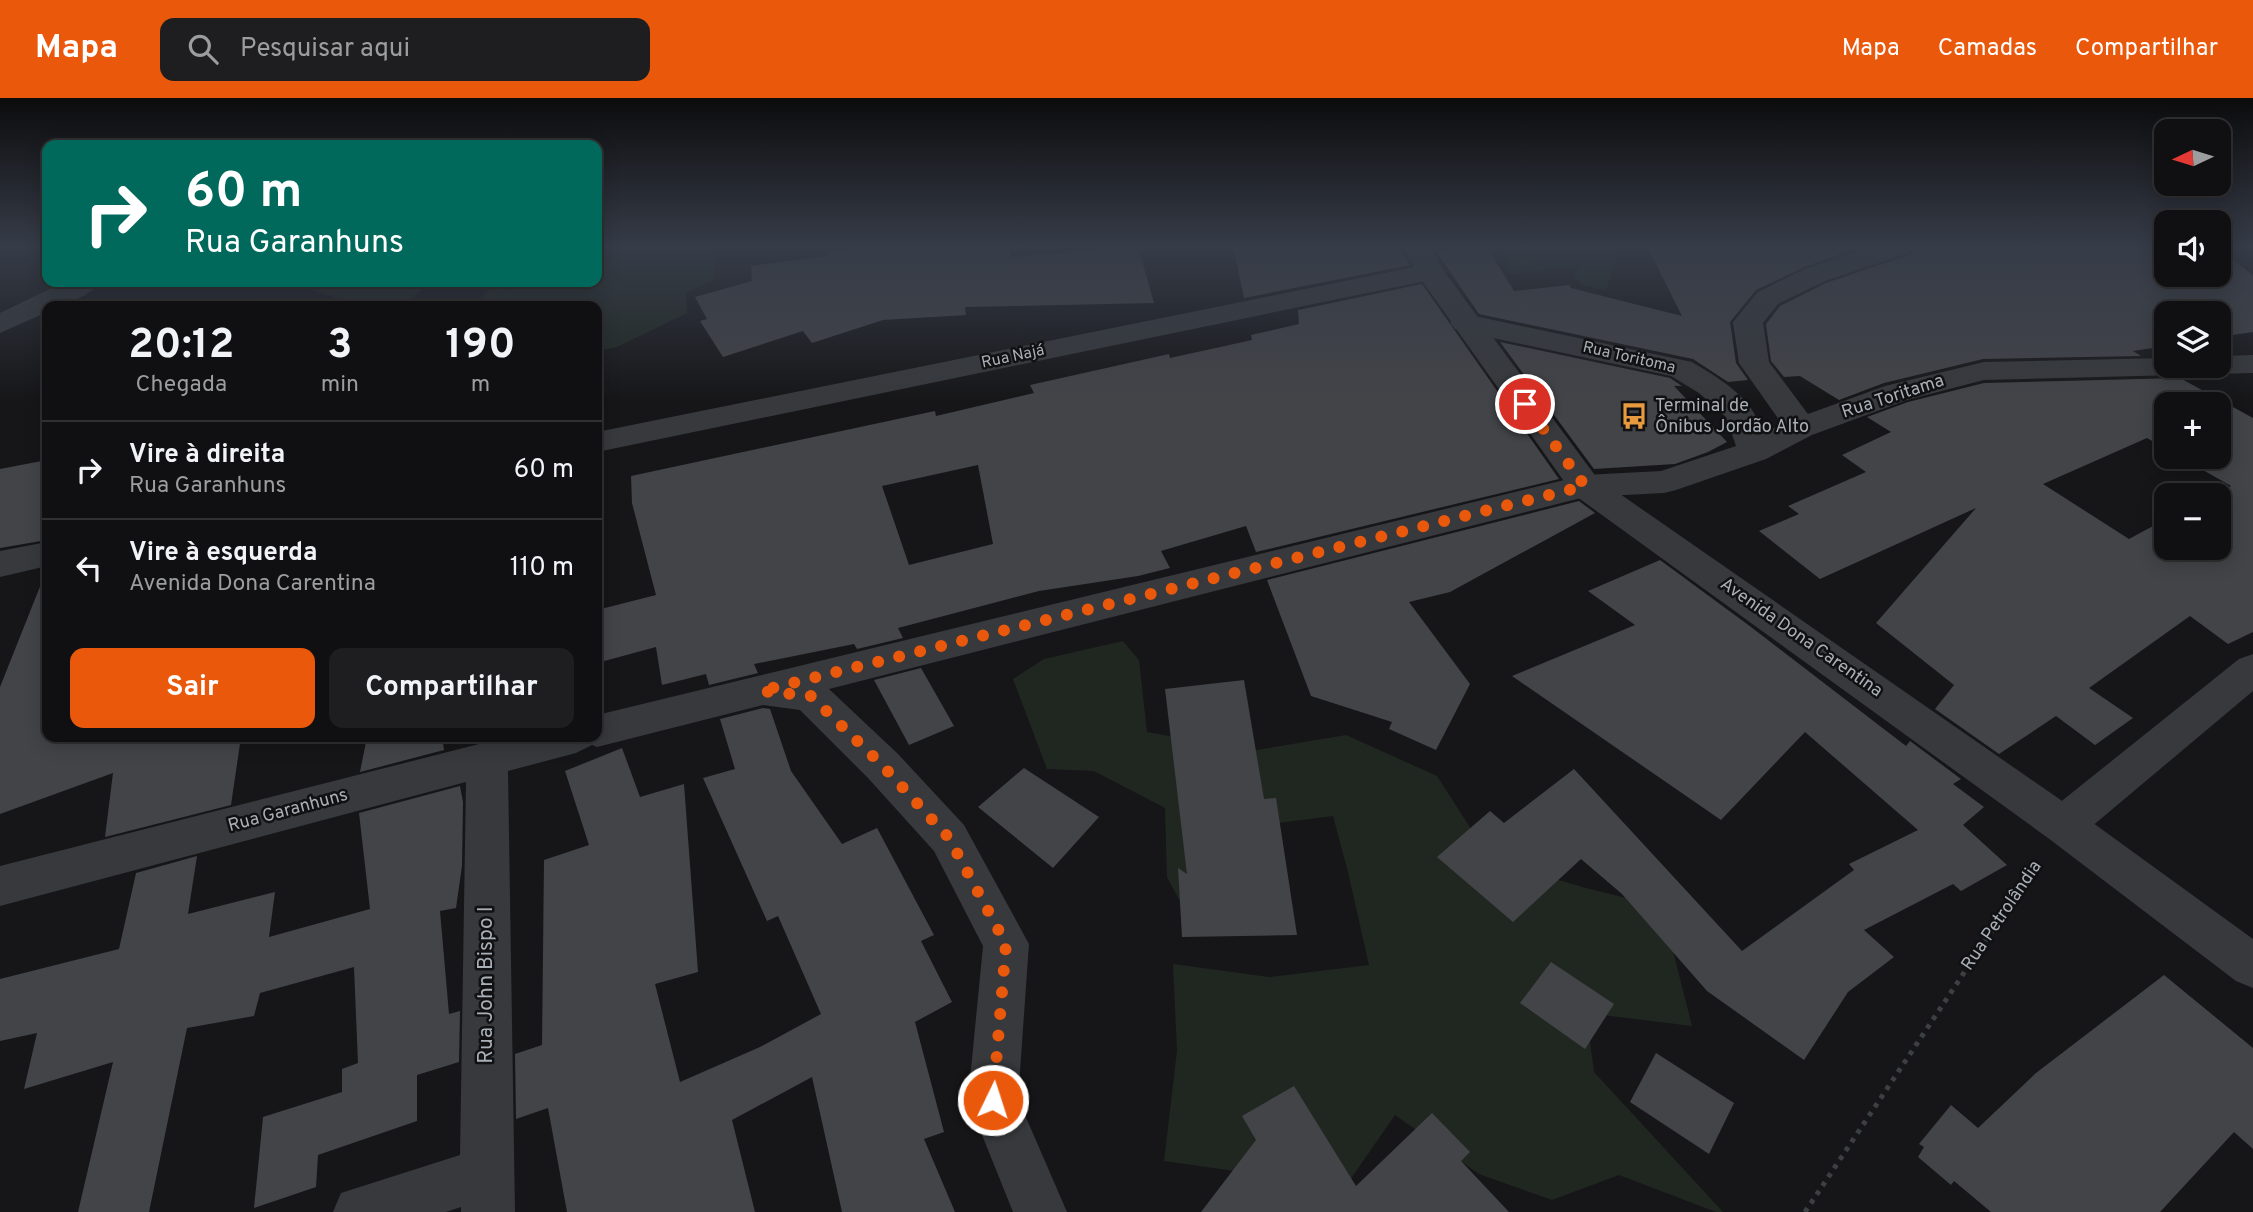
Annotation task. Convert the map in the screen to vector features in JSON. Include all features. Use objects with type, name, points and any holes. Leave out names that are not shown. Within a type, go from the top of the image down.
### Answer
[{"type":"street","name":"Rua Najá","points":[[602,441],[1247,298]]},
{"type":"street","name":"Avenida Dona Carentina","points":[[1449,298],[1585,486],[2063,825],[2253,966]]},
{"type":"street","points":[[1768,298],[1748,322],[1754,363],[1801,428]]},
{"type":"street","points":[[0,324],[42,303]]},
{"type":"street","name":"Rua Toritoma","points":[[1465,323],[1681,369],[1710,386],[1740,413],[1754,451]]},
{"type":"street","points":[[2231,365],[2253,364]]},
{"type":"street","name":"Rua Toritama","points":[[1585,486],[1664,482],[1754,451],[1801,428],[1896,393],[1984,371],[2154,367]]},
{"type":"street","points":[[602,731],[1585,486]]},
{"type":"street","points":[[0,564],[42,555]]},
{"type":"street","points":[[2063,825],[2253,669]]},
{"type":"street","points":[[760,691],[811,696],[883,766],[949,838],[1006,944],[993,1100],[1040,1212]]},
{"type":"street","name":"Rua Garanhuns","points":[[0,886],[556,742]]},
{"type":"street","name":"Rua John Bispo I","points":[[487,759],[487,1192]]},
{"type":"street","points":[[360,1212],[487,1192]]},
{"type":"path","name":"Rua Petrolândia","points":[[1805,1212],[2063,825]]},
{"type":"shaded area","points":[[338,298],[412,298],[409,301],[352,301]]},
{"type":"shaded area","points":[[481,298],[686,298],[687,313],[617,347],[602,350],[602,301],[478,301]]},
{"type":"shaded area","points":[[1123,641],[1139,660],[1147,732],[1251,751],[1346,735],[1437,776],[1491,860],[1662,907],[1692,1026],[1586,1013],[1594,1072],[1723,1212],[1716,1212],[1619,1175],[1552,1200],[1479,1174],[1395,1115],[1334,1203],[1270,1176],[1164,1161],[1177,1051],[1173,964],[1269,977],[1369,965],[1333,816],[1229,829],[1196,931],[1167,877],[1165,808],[1094,771],[1047,769],[1013,679],[1044,659]]},
{"type":"building","points":[[696,298],[1153,298],[1154,303],[965,307],[966,315],[883,320],[812,343],[803,331],[723,357],[700,321],[707,319]]},
{"type":"building","points":[[1355,298],[1432,298],[1559,479],[1256,552],[1246,526],[1161,551],[1170,568],[1138,576],[1039,591],[898,628],[903,638],[857,649],[854,644],[754,664],[758,673],[709,685],[706,674],[662,685],[656,647],[602,662],[602,609],[656,595],[632,503],[631,476],[935,411],[936,416],[1034,393],[1030,385],[1169,354],[1170,358],[1252,340],[1251,335],[1299,324],[1298,310]],"holes":[[[978,465],[993,544],[909,565],[882,486]]]},
{"type":"building","points":[[1468,298],[1611,298],[1682,316],[1673,298],[1750,298],[1730,322],[1736,363],[1748,380],[1728,382],[1693,359],[1479,314]]},
{"type":"building","points":[[1796,298],[2253,298],[2253,332],[2231,335],[2231,301],[2154,301],[2154,348],[2133,351],[2141,356],[1983,359],[1884,383],[1839,400],[1800,376],[1784,377],[1771,361],[1766,324],[1780,306]]},
{"type":"building","name":"Terminal de Ônibus Jordão Alto","points":[[1500,342],[1670,378],[1682,386],[1674,386],[1727,442],[1675,464],[1594,469]]},
{"type":"building","points":[[2180,378],[2206,392],[2154,392],[2154,442],[2147,438],[2043,484],[2129,539],[2154,525],[2154,560],[2231,560],[2231,483],[2226,483],[2201,469],[2231,469],[2231,406],[2253,418],[2253,632],[2228,644],[2190,616],[2089,688],[2133,718],[2095,745],[2056,716],[1999,754],[1935,709],[1954,685],[1876,623],[1976,508],[1820,579],[1759,531],[1799,514],[1788,506],[1866,472],[1842,455],[1891,432],[1867,417],[1908,402],[1984,383]]},
{"type":"building","points":[[42,461],[42,541],[0,548],[0,469]]},
{"type":"building","points":[[1579,501],[1595,513],[1450,592],[1409,602],[1470,684],[1436,750],[1389,729],[1392,722],[1311,696],[1267,580]]},
{"type":"building","points":[[1660,560],[1906,746],[1910,741],[1961,779],[1953,784],[1984,807],[1963,825],[2007,865],[1961,891],[1953,884],[1864,930],[1894,957],[1848,992],[1804,1060],[1707,991],[1622,894],[1581,859],[1513,922],[1437,857],[1490,811],[1504,823],[1574,769],[1742,951],[1854,870],[1849,864],[1918,830],[1805,732],[1721,820],[1512,676],[1635,625],[1588,591]]},
{"type":"building","points":[[42,582],[42,742],[240,742],[231,805],[105,837],[113,773],[0,814],[0,687]]},
{"type":"building","points":[[921,668],[954,726],[909,745],[874,680]]},
{"type":"building","points":[[1244,680],[1264,799],[1276,798],[1297,935],[1182,937],[1178,868],[1187,874],[1165,689]]},
{"type":"building","points":[[763,708],[770,709],[791,771],[842,844],[877,828],[934,935],[921,941],[952,1002],[915,1022],[944,1132],[924,1139],[955,1212],[842,1212],[812,1077],[732,1120],[755,1212],[567,1212],[548,1108],[516,1119],[515,1054],[542,1045],[544,860],[589,845],[565,771],[622,748],[640,797],[684,784],[698,972],[655,984],[680,1082],[760,1047],[821,1014],[778,916],[767,921],[703,778],[735,769],[720,719]]},
{"type":"building","points":[[366,742],[443,742],[444,750],[360,772]]},
{"type":"building","points":[[1024,768],[1099,817],[1053,868],[978,807]]},
{"type":"building","points":[[460,786],[463,802],[462,866],[456,908],[440,911],[449,1014],[460,1011],[459,1062],[417,1075],[417,1121],[318,1155],[316,1187],[254,1208],[263,1117],[342,1092],[342,1069],[358,1063],[354,967],[260,993],[254,1016],[187,1028],[149,1212],[78,1212],[113,1062],[24,1089],[37,1033],[0,1041],[0,979],[119,949],[136,873],[197,856],[188,914],[275,892],[269,937],[370,909],[359,813]]},
{"type":"building","points":[[1551,962],[1614,1004],[1585,1049],[1520,1003]]},
{"type":"building","points":[[2164,975],[2253,1048],[2253,1149],[2234,1132],[2160,1212],[1991,1212],[1954,1181],[1951,1185],[1918,1157],[1924,1147],[1919,1144],[1951,1105],[1978,1128],[2036,1073]]},
{"type":"building","points":[[1656,1053],[1734,1103],[1709,1154],[1630,1102]]},
{"type":"building","points":[[1294,1086],[1356,1186],[1432,1113],[1470,1152],[1461,1161],[1509,1212],[1201,1212],[1256,1140],[1242,1116]]},
{"type":"place","name":"Terminal de Ônibus Jordão Alto","points":[[1634,416]]},
{"type":"route","points":[[993,1100],[1006,944],[949,838],[883,766],[811,696],[760,691],[1585,486],[1525,404]]}]
